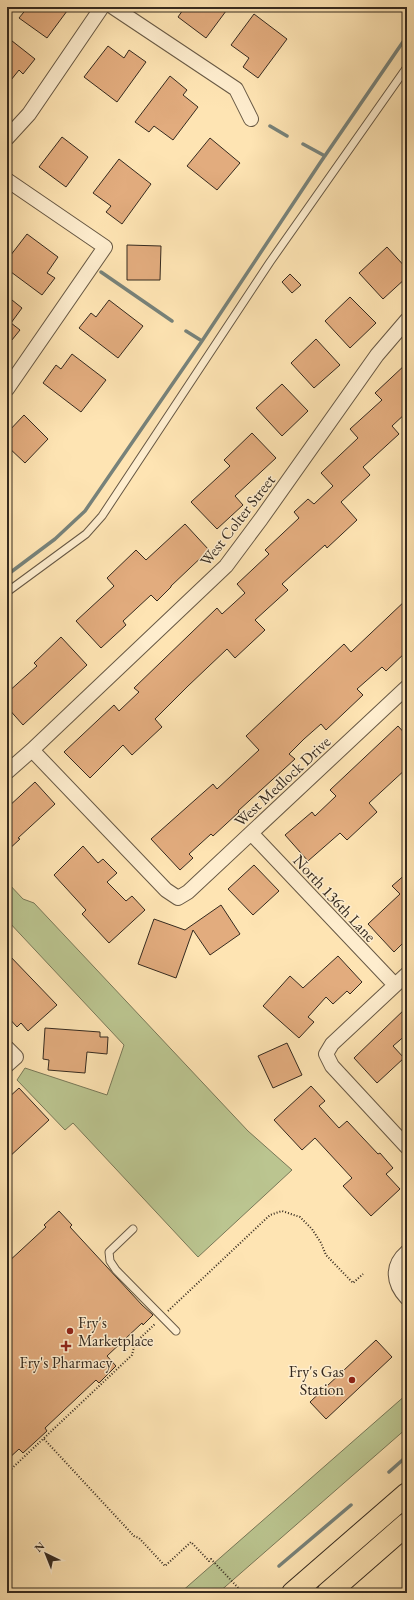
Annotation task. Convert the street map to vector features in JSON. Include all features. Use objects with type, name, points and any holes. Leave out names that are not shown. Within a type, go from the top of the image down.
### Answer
[{"type":"main road","points":[[293,1593],[407,1494]]},
{"type":"main road","points":[[328,1593],[407,1524]]},
{"type":"main road","points":[[310,1593],[350,1559],[374,1554]]},
{"type":"street","points":[[7,138],[29,114],[102,7]]},
{"type":"street","points":[[112,7],[236,90],[251,119]]},
{"type":"street","points":[[7,180],[105,247],[7,389]]},
{"type":"street","name":"West Colter Street","points":[[7,772],[226,566],[266,513],[377,355],[407,320]]},
{"type":"street","name":"West Medlock Drive","points":[[32,750],[166,890],[178,898],[188,892],[407,687]]},
{"type":"street","name":"North 136th Lane","points":[[251,833],[395,985]]},
{"type":"street","points":[[407,974],[332,1044],[326,1054],[332,1066],[407,1147]]},
{"type":"street","points":[[407,1252],[402,1256],[402,1267],[396,1279],[400,1290],[407,1298]]},
{"type":"lane","points":[[7,592],[86,534],[102,516],[270,262],[407,67]]},
{"type":"lane","points":[[132,1229],[109,1252],[110,1261],[116,1270],[176,1331]]},
{"type":"path","points":[[7,1473],[132,1355],[135,1343],[270,1215],[282,1211],[300,1217],[321,1243],[326,1256],[353,1283],[363,1274]]},
{"type":"path","points":[[44,1439],[134,1536],[139,1538],[165,1566],[191,1542],[209,1561],[211,1559],[242,1593]]},
{"type":"green space","points":[[7,882],[23,899],[34,903],[248,1131],[292,1170],[198,1257],[73,1123],[65,1130],[17,1080],[25,1068],[107,1095],[124,1045],[7,920]]},
{"type":"green space","points":[[407,1394],[407,1428],[218,1593],[180,1593]]},
{"type":"building","points":[[28,7],[62,7],[67,11],[47,38],[19,18]]},
{"type":"building","points":[[185,7],[229,7],[206,38],[178,17]]},
{"type":"building","points":[[254,14],[287,39],[258,78],[243,67],[249,58],[231,45]]},
{"type":"building","points":[[7,37],[35,59],[23,74],[19,70],[7,85]]},
{"type":"building","points":[[108,46],[124,58],[129,50],[146,62],[117,102],[84,77]]},
{"type":"building","points":[[170,76],[187,90],[183,95],[198,107],[173,140],[154,126],[149,132],[135,122]]},
{"type":"building","points":[[62,137],[88,157],[66,187],[39,167]]},
{"type":"building","points":[[210,138],[240,163],[217,190],[187,166]]},
{"type":"building","points":[[119,159],[151,184],[122,224],[106,212],[111,206],[93,193]]},
{"type":"building","points":[[27,234],[58,257],[47,273],[55,278],[42,295],[7,269],[7,260]]},
{"type":"building","points":[[127,245],[161,246],[160,280],[127,280]]},
{"type":"building","points":[[387,247],[407,269],[407,277],[383,299],[359,273]]},
{"type":"building","points":[[290,274],[301,285],[292,293],[282,282]]},
{"type":"building","points":[[7,296],[22,308],[11,323],[20,330],[7,346]]},
{"type":"building","points":[[350,297],[376,323],[350,348],[325,321]]},
{"type":"building","points":[[109,300],[143,326],[118,358],[79,328],[91,313],[96,317]]},
{"type":"building","points":[[316,339],[340,365],[314,388],[291,363]]},
{"type":"building","points":[[72,354],[106,380],[81,412],[43,383],[56,365],[61,369]]},
{"type":"building","points":[[407,363],[407,412],[392,426],[399,434],[363,467],[370,475],[341,502],[357,520],[327,548],[325,545],[282,584],[288,590],[255,620],[265,630],[235,658],[227,649],[155,719],[162,727],[132,755],[123,745],[90,778],[64,752],[114,705],[119,711],[139,692],[134,688],[217,608],[222,614],[245,593],[237,584],[269,554],[265,550],[299,518],[294,512],[308,499],[314,504],[333,486],[321,473],[358,438],[350,429],[382,400],[375,393]]},
{"type":"building","points":[[282,384],[308,411],[282,436],[256,408]]},
{"type":"building","points":[[24,415],[48,439],[25,463],[7,446],[7,433]]},
{"type":"building","points":[[252,433],[276,458],[235,496],[243,505],[217,529],[191,502],[230,466],[224,460]]},
{"type":"building","points":[[185,524],[209,550],[157,601],[151,595],[123,621],[126,625],[101,648],[76,621],[114,586],[107,578],[136,550],[146,560]]},
{"type":"building","points":[[407,599],[407,651],[386,671],[382,667],[357,689],[363,695],[326,730],[321,724],[304,739],[289,754],[295,759],[213,836],[211,834],[189,854],[193,858],[180,870],[151,839],[213,784],[217,789],[259,750],[246,736],[314,672],[344,644],[351,652]]},
{"type":"building","points":[[61,637],[87,665],[23,725],[7,707],[7,693],[37,666],[34,663]]},
{"type":"building","points":[[398,726],[407,736],[407,768],[369,803],[377,812],[347,840],[340,833],[308,861],[285,835],[312,812],[315,816],[336,796],[330,790]]},
{"type":"building","points":[[35,782],[55,804],[18,838],[20,839],[7,851],[7,808]]},
{"type":"building","points":[[83,846],[98,863],[103,859],[117,873],[107,882],[126,901],[132,896],[145,910],[109,943],[82,914],[86,910],[54,875]]},
{"type":"building","points":[[254,865],[279,891],[253,915],[228,889]]},
{"type":"building","points":[[407,873],[407,939],[394,952],[368,924],[400,894],[392,886]]},
{"type":"building","points":[[221,905],[240,934],[210,955],[193,930],[176,978],[138,964],[154,919],[185,930]]},
{"type":"building","points":[[7,953],[57,1005],[28,1031],[21,1023],[17,1027],[7,1016]]},
{"type":"building","points":[[338,956],[362,982],[350,994],[347,991],[333,1004],[326,997],[308,1017],[314,1022],[299,1038],[263,1006],[290,976],[303,988]]},
{"type":"building","points":[[407,1007],[407,1034],[393,1046],[404,1058],[377,1083],[354,1058]]},
{"type":"building","points":[[45,1028],[100,1032],[100,1037],[108,1037],[107,1054],[87,1052],[85,1073],[48,1070],[49,1060],[43,1059]]},
{"type":"building","points":[[287,1043],[302,1075],[273,1088],[258,1056]]},
{"type":"building","points":[[311,1086],[325,1101],[319,1106],[339,1128],[347,1121],[378,1154],[380,1153],[393,1168],[386,1174],[400,1189],[371,1216],[343,1186],[352,1178],[315,1138],[302,1150],[274,1120]]},
{"type":"building","points":[[19,1088],[49,1120],[7,1159],[7,1099]]},
{"type":"building","name":"Fry's Marketplace","points":[[59,1211],[72,1225],[70,1227],[153,1315],[143,1325],[142,1323],[107,1356],[116,1366],[99,1383],[96,1380],[45,1428],[47,1431],[23,1453],[19,1449],[7,1460],[7,1263],[46,1227],[44,1225]]},
{"type":"building","points":[[376,1340],[392,1357],[326,1419],[310,1402]]},
{"type":"waterway","points":[[7,575],[55,539],[85,511],[202,341],[320,163],[407,36]]},
{"type":"waterway","points":[[270,126],[287,136]]},
{"type":"waterway","points":[[303,144],[325,156]]},
{"type":"waterway","points":[[101,272],[172,321]]},
{"type":"waterway","points":[[186,331],[202,341]]},
{"type":"waterway","points":[[389,1472],[407,1456]]},
{"type":"waterway","points":[[279,1566],[351,1505]]},
{"type":"place","name":"Fry's Marketplace","points":[[70,1331]]},
{"type":"place","name":"Fry's Pharmacy","points":[[66,1346]]},
{"type":"place","name":"Fry's Gas Station","points":[[352,1380]]}]
